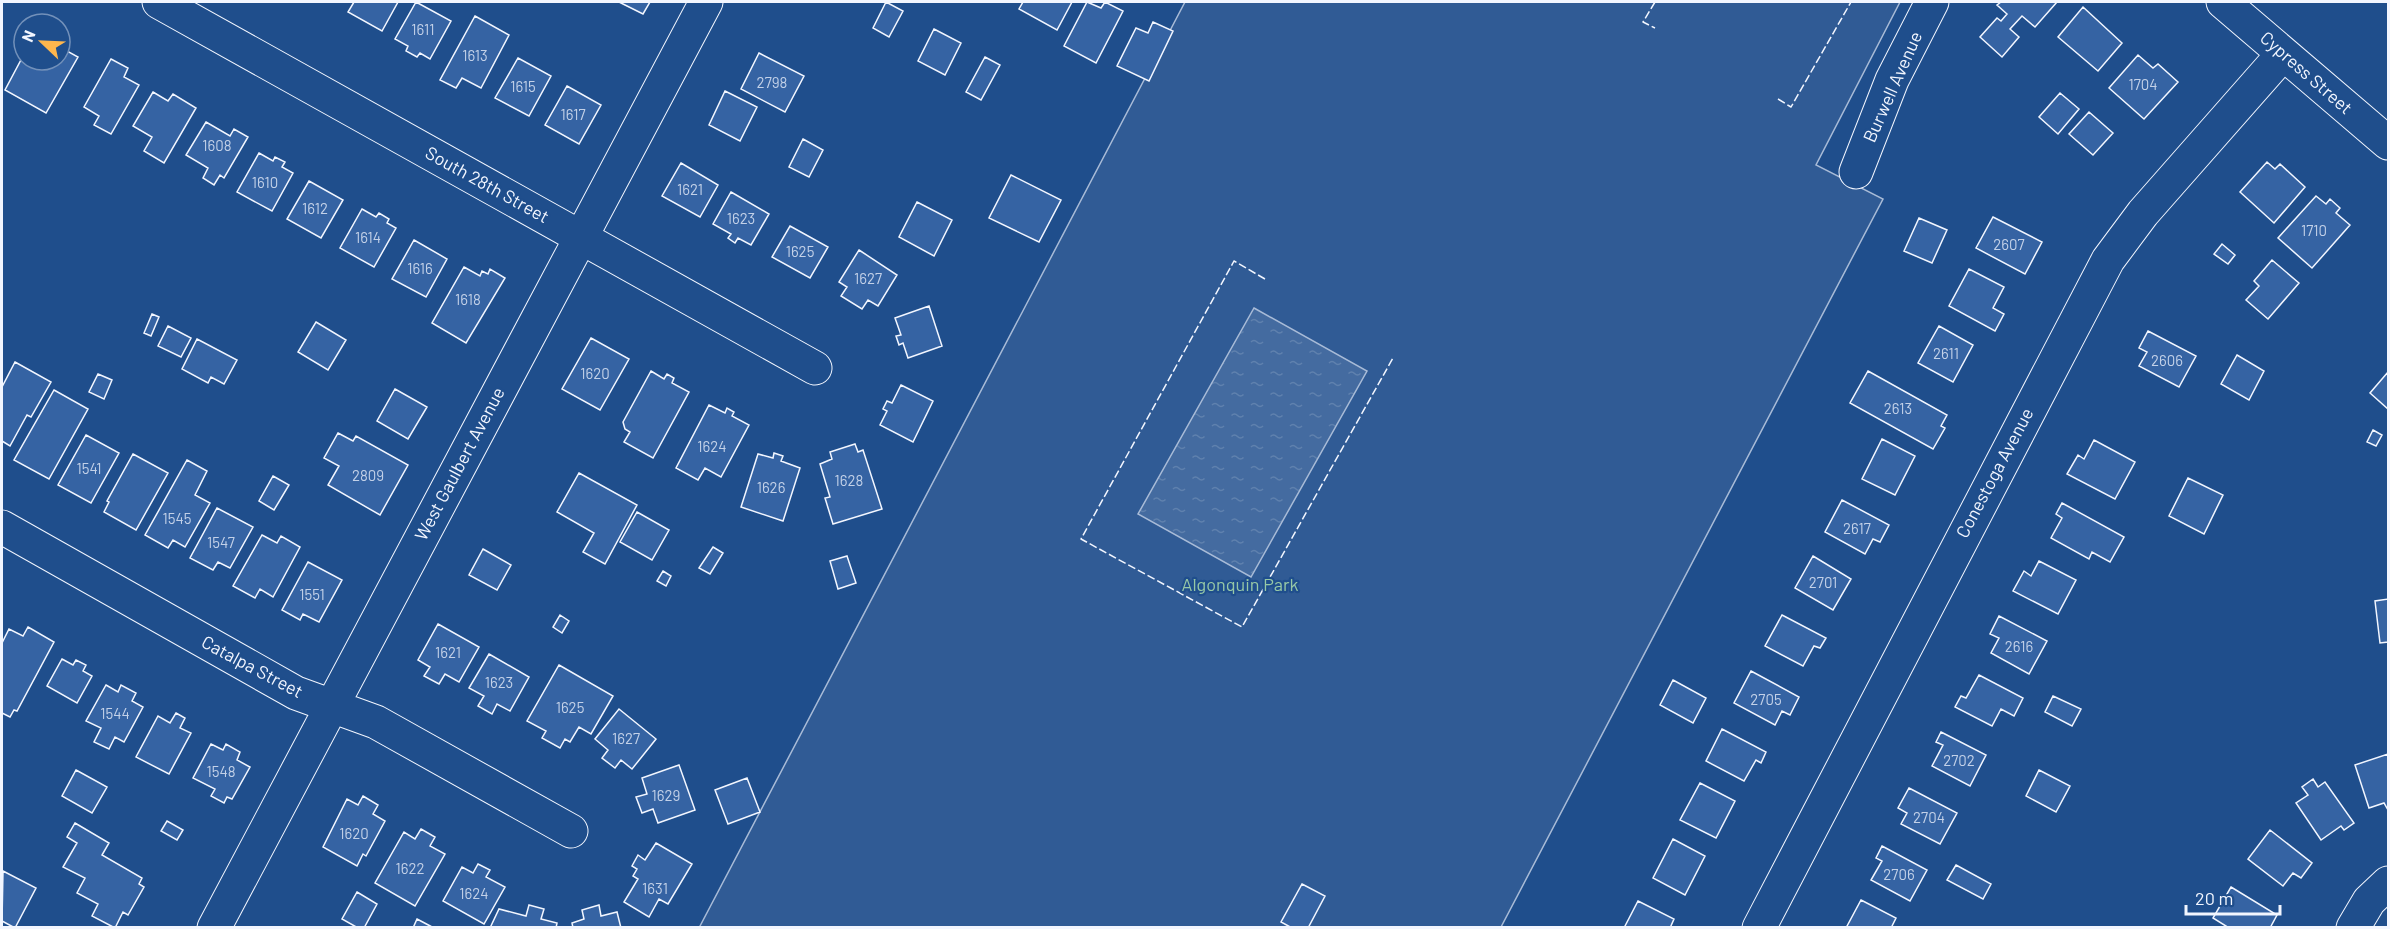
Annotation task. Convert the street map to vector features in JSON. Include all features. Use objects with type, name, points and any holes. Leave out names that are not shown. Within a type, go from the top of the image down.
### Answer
[{"type":"street","name":"South 28th Street","points":[[159,2],[815,368]]},
{"type":"street","name":"West Gaulbert Avenue","points":[[214,927],[706,2]]},
{"type":"street","name":"Burwell Avenue","points":[[1856,172],[1892,80],[1932,2]]},
{"type":"street","name":"Cypress Street","points":[[2223,2],[2388,143]]},
{"type":"street","name":"Conestoga Avenue","points":[[1759,927],[2108,260],[2143,213],[2283,54]]},
{"type":"street","name":"Catalpa Street","points":[[2,527],[296,693],[376,722],[571,831]]},
{"type":"street","points":[[2353,927],[2369,901],[2388,883]]},
{"type":"shaded area","name":"Algonquin Park","points":[[1185,2],[1900,2],[1816,165],[1883,199],[1501,927],[699,928]]},
{"type":"water","points":[[1254,308],[1367,371],[1251,577],[1138,514]]},
{"type":"building","points":[[354,2],[398,2],[382,31],[348,12]]},
{"type":"building","points":[[416,2],[451,21],[430,59],[420,53],[417,57],[406,51],[408,46],[395,39]]},
{"type":"building","points":[[619,2],[650,2],[643,14]]},
{"type":"building","points":[[886,2],[903,11],[889,37],[873,28]]},
{"type":"building","points":[[1023,2],[1072,2],[1057,30],[1019,9]]},
{"type":"building","points":[[1087,2],[1101,8],[1105,2],[1123,11],[1096,63],[1064,46]]},
{"type":"building","points":[[2001,2],[2057,2],[2035,27],[2022,16],[2010,29],[2019,37],[2002,57],[1980,37],[1997,18],[2001,21],[2007,14],[1997,5]]},
{"type":"building","points":[[2083,7],[2122,43],[2098,71],[2058,37]]},
{"type":"building","points":[[475,16],[509,35],[481,88],[462,78],[456,88],[440,80]]},
{"type":"building","points":[[1153,22],[1173,31],[1149,81],[1117,66],[1136,28],[1148,33]]},
{"type":"building","points":[[934,29],[961,43],[945,75],[918,61]]},
{"type":"building","points":[[759,53],[804,76],[785,112],[741,89]]},
{"type":"building","points":[[72,54],[78,57],[72,68]]},
{"type":"building","points":[[2138,55],[2153,68],[2158,64],[2178,82],[2144,119],[2109,88]]},
{"type":"building","points":[[985,57],[1000,65],[981,100],[966,92]]},
{"type":"building","points":[[518,58],[551,76],[529,116],[495,98]]},
{"type":"building","points":[[111,59],[128,68],[124,77],[139,85],[111,134],[94,125],[99,116],[84,107]]},
{"type":"building","points":[[15,72],[69,72],[46,113],[5,90]]},
{"type":"building","points":[[567,86],[601,105],[579,144],[545,125]]},
{"type":"building","points":[[725,91],[757,107],[740,141],[709,125]]},
{"type":"building","points":[[153,92],[168,101],[173,94],[196,108],[164,163],[144,151],[152,137],[133,126]]},
{"type":"building","points":[[2060,93],[2079,109],[2058,134],[2039,117]]},
{"type":"building","points":[[2089,112],[2113,133],[2093,155],[2069,134]]},
{"type":"building","points":[[206,122],[230,136],[234,129],[248,137],[224,178],[220,175],[214,185],[203,178],[208,168],[186,155]]},
{"type":"building","points":[[803,139],[823,150],[809,177],[789,167]]},
{"type":"building","points":[[259,153],[273,161],[275,157],[285,162],[282,167],[293,173],[272,211],[237,192]]},
{"type":"building","points":[[2267,162],[2275,169],[2280,164],[2305,187],[2274,223],[2240,192]]},
{"type":"building","points":[[681,163],[718,185],[700,217],[662,196]]},
{"type":"building","points":[[1011,175],[1061,200],[1039,242],[989,218]]},
{"type":"building","points":[[309,181],[343,200],[321,238],[287,219]]},
{"type":"building","points":[[731,192],[769,214],[751,245],[738,238],[735,243],[728,238],[731,234],[713,224]]},
{"type":"building","points":[[2316,196],[2326,204],[2330,199],[2340,208],[2336,213],[2350,225],[2312,268],[2278,238]]},
{"type":"building","points":[[917,202],[952,220],[934,256],[899,237]]},
{"type":"building","points":[[362,209],[376,217],[379,213],[389,219],[387,223],[396,228],[374,267],[340,248]]},
{"type":"building","points":[[1993,217],[2042,242],[2025,274],[1976,248]]},
{"type":"building","points":[[1919,218],[1947,230],[1932,263],[1904,251]]},
{"type":"building","points":[[790,226],[828,247],[810,278],[772,257]]},
{"type":"building","points":[[414,240],[447,259],[426,297],[392,279]]},
{"type":"building","points":[[2222,244],[2235,255],[2228,264],[2214,254]]},
{"type":"building","points":[[859,250],[897,275],[878,306],[868,300],[862,309],[841,296],[847,287],[839,282]]},
{"type":"building","points":[[2272,260],[2299,283],[2268,319],[2246,300],[2259,286],[2254,281]]},
{"type":"building","points":[[464,267],[480,276],[482,271],[488,274],[490,269],[505,278],[466,343],[432,323]]},
{"type":"building","points":[[1969,269],[2004,287],[1993,308],[2004,314],[1995,331],[1949,306]]},
{"type":"building","points":[[929,306],[942,346],[908,358],[903,343],[899,345],[896,336],[901,335],[895,318]]},
{"type":"building","points":[[152,314],[159,317],[151,336],[144,333]]},
{"type":"building","points":[[316,322],[346,340],[328,370],[298,352]]},
{"type":"building","points":[[168,326],[191,338],[181,357],[158,346]]},
{"type":"building","points":[[1939,326],[1973,345],[1953,382],[1918,363]]},
{"type":"building","points":[[2148,331],[2196,356],[2179,387],[2139,366],[2147,352],[2139,348]]},
{"type":"building","points":[[591,338],[629,359],[600,410],[562,389]]},
{"type":"building","points":[[197,339],[237,360],[224,384],[211,377],[208,383],[182,369]]},
{"type":"building","points":[[2237,355],[2264,371],[2249,400],[2221,384]]},
{"type":"building","points":[[15,362],[51,382],[31,417],[27,415],[10,446],[2,441],[2,387]]},
{"type":"building","points":[[651,371],[664,379],[667,374],[674,378],[672,383],[689,392],[653,458],[624,442],[630,432],[625,429],[623,422]]},
{"type":"building","points":[[1868,371],[1947,415],[1941,426],[1945,428],[1933,449],[1850,403]]},
{"type":"building","points":[[2388,372],[2388,409],[2370,393]]},
{"type":"building","points":[[98,374],[112,380],[104,399],[89,392]]},
{"type":"building","points":[[901,385],[933,401],[913,442],[880,425],[887,411],[883,409],[887,401],[892,403]]},
{"type":"building","points":[[395,389],[427,407],[408,439],[377,421]]},
{"type":"building","points":[[54,390],[88,409],[49,479],[14,460]]},
{"type":"building","points":[[709,405],[725,413],[727,408],[734,412],[732,416],[749,425],[721,477],[705,468],[698,480],[676,468]]},
{"type":"building","points":[[2373,430],[2382,435],[2376,446],[2367,442]]},
{"type":"building","points":[[338,433],[353,441],[356,436],[408,465],[380,515],[328,485],[339,466],[324,458]]},
{"type":"building","points":[[86,435],[119,453],[91,503],[58,485]]},
{"type":"building","points":[[1882,439],[1915,456],[1895,495],[1862,479]]},
{"type":"building","points":[[2094,440],[2135,462],[2115,499],[2067,474],[2078,455],[2084,459]]},
{"type":"building","points":[[855,444],[858,452],[863,450],[882,509],[833,524],[825,498],[830,497],[820,464],[832,459],[830,452]]},
{"type":"building","points":[[774,453],[783,456],[781,461],[800,468],[783,521],[741,507],[758,454],[773,458]]},
{"type":"building","points":[[133,454],[168,473],[136,530],[104,512],[109,502],[107,501]]},
{"type":"building","points":[[187,460],[207,471],[195,495],[210,503],[185,547],[173,540],[168,548],[145,535]]},
{"type":"building","points":[[579,473],[637,505],[605,564],[583,552],[594,533],[557,512]]},
{"type":"building","points":[[273,476],[289,485],[274,510],[259,501]]},
{"type":"building","points":[[2188,478],[2223,495],[2204,534],[2169,516]]},
{"type":"building","points":[[1842,500],[1889,525],[1880,542],[1873,539],[1865,554],[1825,532]]},
{"type":"building","points":[[2062,503],[2124,537],[2110,562],[2092,552],[2089,559],[2051,538],[2062,518],[2056,514]]},
{"type":"building","points":[[217,508],[253,527],[230,568],[218,562],[213,570],[190,558]]},
{"type":"building","points":[[637,512],[669,530],[652,560],[620,542]]},
{"type":"building","points":[[262,535],[277,543],[281,536],[300,547],[273,597],[260,589],[255,598],[233,586]]},
{"type":"building","points":[[713,547],[723,553],[710,574],[699,568]]},
{"type":"building","points":[[483,549],[511,565],[497,590],[469,575]]},
{"type":"building","points":[[847,556],[856,583],[838,589],[830,561]]},
{"type":"building","points":[[1813,556],[1851,579],[1833,610],[1795,588]]},
{"type":"building","points":[[2039,561],[2076,580],[2058,614],[2013,591],[2024,571],[2031,576]]},
{"type":"building","points":[[308,562],[342,580],[319,622],[303,614],[300,620],[282,610]]},
{"type":"building","points":[[663,571],[671,576],[666,586],[657,581]]},
{"type":"building","points":[[2388,599],[2388,642],[2380,643],[2375,601]]},
{"type":"building","points":[[560,615],[569,621],[562,633],[553,627]]},
{"type":"building","points":[[1782,615],[1826,638],[1820,648],[1814,646],[1803,666],[1765,646]]},
{"type":"building","points":[[1999,616],[2047,641],[2029,674],[1991,653],[1999,638],[1990,634]]},
{"type":"building","points":[[438,624],[479,647],[459,682],[445,674],[439,684],[424,676],[430,667],[418,660]]},
{"type":"building","points":[[28,627],[54,642],[17,711],[14,710],[10,717],[2,713],[2,643],[9,629],[23,636]]},
{"type":"building","points":[[489,654],[529,677],[510,711],[497,704],[492,714],[478,706],[484,696],[469,688]]},
{"type":"building","points":[[62,659],[73,665],[76,660],[86,665],[83,671],[92,676],[77,703],[47,686]]},
{"type":"building","points":[[559,665],[613,696],[591,734],[579,727],[570,742],[565,739],[560,748],[542,738],[546,731],[527,721]]},
{"type":"building","points":[[1751,671],[1799,697],[1790,715],[1782,711],[1775,725],[1734,703]]},
{"type":"building","points":[[1979,675],[2023,698],[2014,716],[2001,709],[1992,726],[1955,707],[1961,696],[1966,698]]},
{"type":"building","points":[[1673,680],[1706,698],[1693,723],[1660,705]]},
{"type":"building","points":[[106,685],[118,692],[121,685],[136,693],[132,701],[143,707],[124,742],[115,737],[109,749],[94,742],[101,728],[86,721]]},
{"type":"building","points":[[2053,696],[2081,709],[2072,726],[2045,712]]},
{"type":"building","points":[[619,709],[656,739],[632,769],[621,760],[615,768],[602,758],[608,750],[595,739]]},
{"type":"building","points":[[176,713],[185,718],[180,728],[191,733],[169,774],[136,757],[158,716],[170,723]]},
{"type":"building","points":[[1722,729],[1766,752],[1761,763],[1756,760],[1744,781],[1706,761]]},
{"type":"building","points":[[1941,732],[1986,755],[1970,786],[1932,766],[1943,745],[1936,742]]},
{"type":"building","points":[[211,744],[223,750],[226,744],[240,752],[237,760],[250,767],[232,799],[227,797],[224,803],[211,796],[215,789],[193,778]]},
{"type":"building","points":[[2388,754],[2388,810],[2384,803],[2369,808],[2355,765]]},
{"type":"building","points":[[679,765],[695,810],[658,823],[653,809],[642,813],[636,797],[647,794],[642,778]]},
{"type":"building","points":[[76,770],[107,787],[92,813],[62,796]]},
{"type":"building","points":[[2039,770],[2070,786],[2056,812],[2026,796]]},
{"type":"building","points":[[747,778],[760,812],[728,824],[715,790]]},
{"type":"building","points":[[2313,779],[2318,787],[2325,782],[2354,823],[2344,830],[2341,826],[2321,840],[2296,803],[2308,795],[2302,787]]},
{"type":"building","points":[[1700,783],[1735,801],[1716,838],[1680,820]]},
{"type":"building","points":[[1909,788],[1957,813],[1940,844],[1901,824],[1907,813],[1898,808]]},
{"type":"building","points":[[363,796],[378,805],[373,814],[385,821],[366,856],[363,854],[357,866],[323,847],[347,799],[358,805]]},
{"type":"building","points":[[167,821],[183,830],[177,840],[161,831]]},
{"type":"building","points":[[75,823],[109,843],[102,855],[142,878],[139,884],[144,887],[128,915],[123,912],[115,928],[92,916],[98,904],[77,893],[85,878],[63,867],[77,843],[67,837]]},
{"type":"building","points":[[421,829],[435,837],[430,846],[445,854],[415,906],[375,883],[404,832],[415,839]]},
{"type":"building","points":[[2270,830],[2312,863],[2301,878],[2293,873],[2283,886],[2248,859]]},
{"type":"building","points":[[1673,839],[1705,856],[1685,895],[1653,878]]},
{"type":"building","points":[[656,843],[692,864],[668,904],[659,899],[649,917],[624,902],[638,879],[633,876],[637,869],[632,866],[638,855],[645,860]]},
{"type":"building","points":[[1882,846],[1927,870],[1910,901],[1871,880],[1882,861],[1876,858]]},
{"type":"building","points":[[478,864],[490,870],[486,877],[505,887],[484,924],[443,901],[462,867],[473,873]]},
{"type":"building","points":[[1956,865],[1991,884],[1983,899],[1947,880]]},
{"type":"building","points":[[3,871],[36,888],[15,928],[2,921]]},
{"type":"building","points":[[1302,884],[1325,896],[1308,928],[1292,928],[1281,922]]},
{"type":"building","points":[[2231,887],[2277,915],[2270,928],[2229,928],[2213,918]]},
{"type":"building","points":[[357,892],[377,904],[364,928],[358,928],[342,919]]},
{"type":"building","points":[[1861,900],[1896,918],[1891,928],[1846,928]]},
{"type":"building","points":[[1638,901],[1674,919],[1670,928],[1624,928]]},
{"type":"building","points":[[529,905],[544,909],[541,919],[557,923],[556,928],[490,928],[499,909],[526,916]]},
{"type":"building","points":[[599,905],[601,916],[617,912],[621,928],[573,928],[572,923],[584,919],[582,910]]},
{"type":"building","points":[[417,919],[434,928],[413,928]]},
{"type":"fence","points":[[1655,2],[1643,22],[1655,28]]},
{"type":"fence","points":[[1778,99],[1791,107],[1851,2]]},
{"type":"fence","points":[[1265,279],[1234,261],[1081,539],[1242,627],[1393,358]]}]
